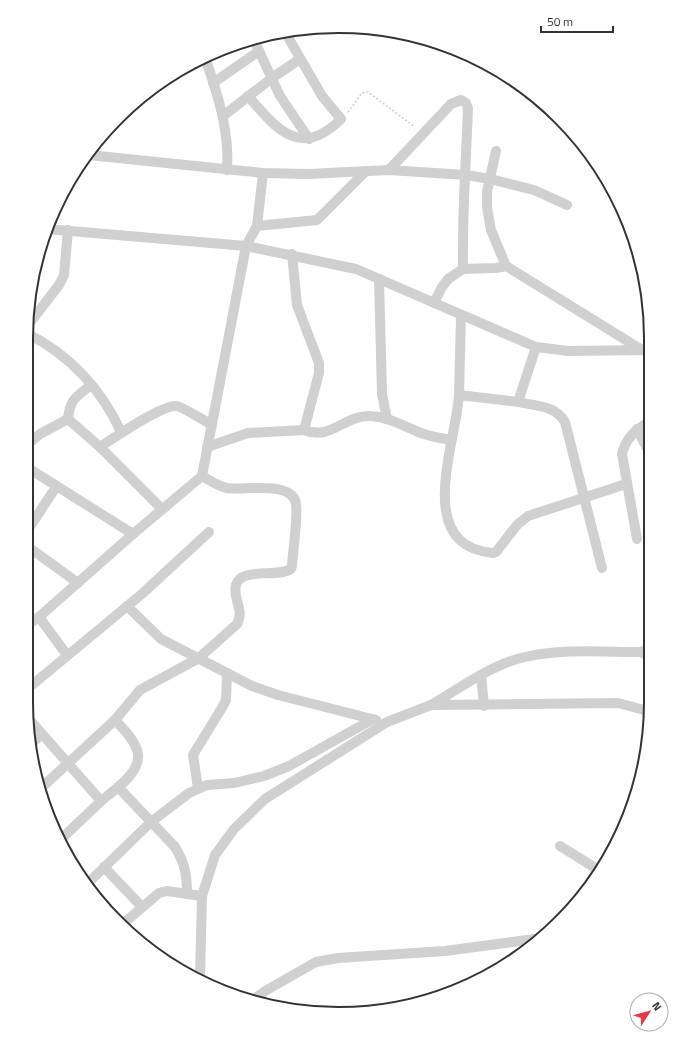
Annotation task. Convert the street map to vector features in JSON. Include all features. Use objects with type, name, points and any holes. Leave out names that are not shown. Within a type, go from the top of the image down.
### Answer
[{"type":"street","points":[[248,96],[266,117],[285,134],[296,138],[309,139],[322,135],[341,120],[322,96],[288,38]]},
{"type":"street","points":[[256,44],[280,96],[309,139]]},
{"type":"street","points":[[213,83],[259,51]]},
{"type":"street","points":[[223,116],[272,78],[300,59]]},
{"type":"street","points":[[209,62],[213,83],[223,116],[228,154],[227,170]]},
{"type":"street","points":[[389,170],[452,104],[461,100],[466,103],[468,108],[466,175],[463,207],[463,268]]},
{"type":"street","points":[[496,151],[490,178],[487,207],[491,230],[506,266],[644,349]]},
{"type":"street","points":[[94,156],[263,173],[365,172],[389,170],[466,175],[490,178],[544,193],[567,205]]},
{"type":"street","points":[[257,226],[317,220],[365,172]]},
{"type":"street","points":[[33,621],[78,583],[132,534],[202,476],[246,246],[257,226],[263,173]]},
{"type":"street","points":[[53,229],[246,246],[292,254],[356,269],[536,347],[568,351],[644,350]]},
{"type":"street","points":[[34,316],[59,285],[64,275],[68,230]]},
{"type":"street","points":[[292,254],[297,305],[319,363],[319,373],[304,430]]},
{"type":"street","points":[[434,303],[442,287],[463,268],[496,268],[506,266]]},
{"type":"street","points":[[379,279],[382,394],[387,419]]},
{"type":"street","points":[[461,315],[458,413],[451,440],[444,496],[445,510],[450,526],[456,537],[466,545],[493,553],[496,552],[517,525],[528,516],[626,484]]},
{"type":"street","points":[[33,337],[62,354],[91,385],[113,414],[121,432]]},
{"type":"street","points":[[518,402],[536,347]]},
{"type":"street","points":[[68,419],[72,400],[91,385]]},
{"type":"street","points":[[459,395],[518,402],[554,410],[560,414],[565,422],[602,568]]},
{"type":"street","points":[[100,447],[121,432],[154,414],[177,406],[212,425]]},
{"type":"street","points":[[207,447],[248,433],[304,430],[321,434],[362,416],[387,419],[425,434],[451,440]]},
{"type":"street","points":[[33,440],[40,434],[68,419]]},
{"type":"street","points":[[68,419],[100,447],[162,510]]},
{"type":"street","points":[[637,539],[626,484],[622,454],[631,434],[644,425]]},
{"type":"street","points":[[637,429],[644,442]]},
{"type":"street","points":[[33,471],[132,534]]},
{"type":"street","points":[[44,785],[115,720],[140,690],[199,658],[233,628],[240,618],[235,588],[241,577],[248,575],[283,573],[291,569],[296,504],[290,493],[284,490],[225,487],[202,476]]},
{"type":"street","points":[[33,523],[56,487]]},
{"type":"street","points":[[33,684],[127,606],[209,532]]},
{"type":"street","points":[[33,550],[78,583]]},
{"type":"street","points":[[127,606],[162,639],[252,686],[278,695],[387,722]]},
{"type":"street","points":[[39,617],[67,655]]},
{"type":"street","points":[[200,973],[202,896],[215,855],[234,828],[265,799],[387,722],[431,705],[481,675],[516,659],[546,652],[644,653]]},
{"type":"street","points":[[198,788],[193,756],[226,700],[227,673]]},
{"type":"street","points":[[481,675],[484,706]]},
{"type":"street","points":[[431,705],[484,706],[618,703],[644,710]]},
{"type":"street","points":[[91,880],[151,822],[189,793],[198,788],[264,776],[289,766],[373,719]]},
{"type":"street","points":[[64,836],[118,787],[135,769],[138,753],[133,743],[115,720]]},
{"type":"street","points":[[34,726],[66,764],[101,801]]},
{"type":"street","points":[[36,739],[41,734]]},
{"type":"street","points":[[118,787],[176,847],[186,870],[187,894]]},
{"type":"street","points":[[560,846],[595,868]]},
{"type":"street","points":[[104,867],[142,907]]},
{"type":"street","points":[[126,922],[159,893],[167,891],[202,896]]},
{"type":"street","points":[[258,997],[316,962],[338,958],[445,951],[529,940]]},
{"type":"path","points":[[341,120],[362,93],[368,92],[423,133]]}]
